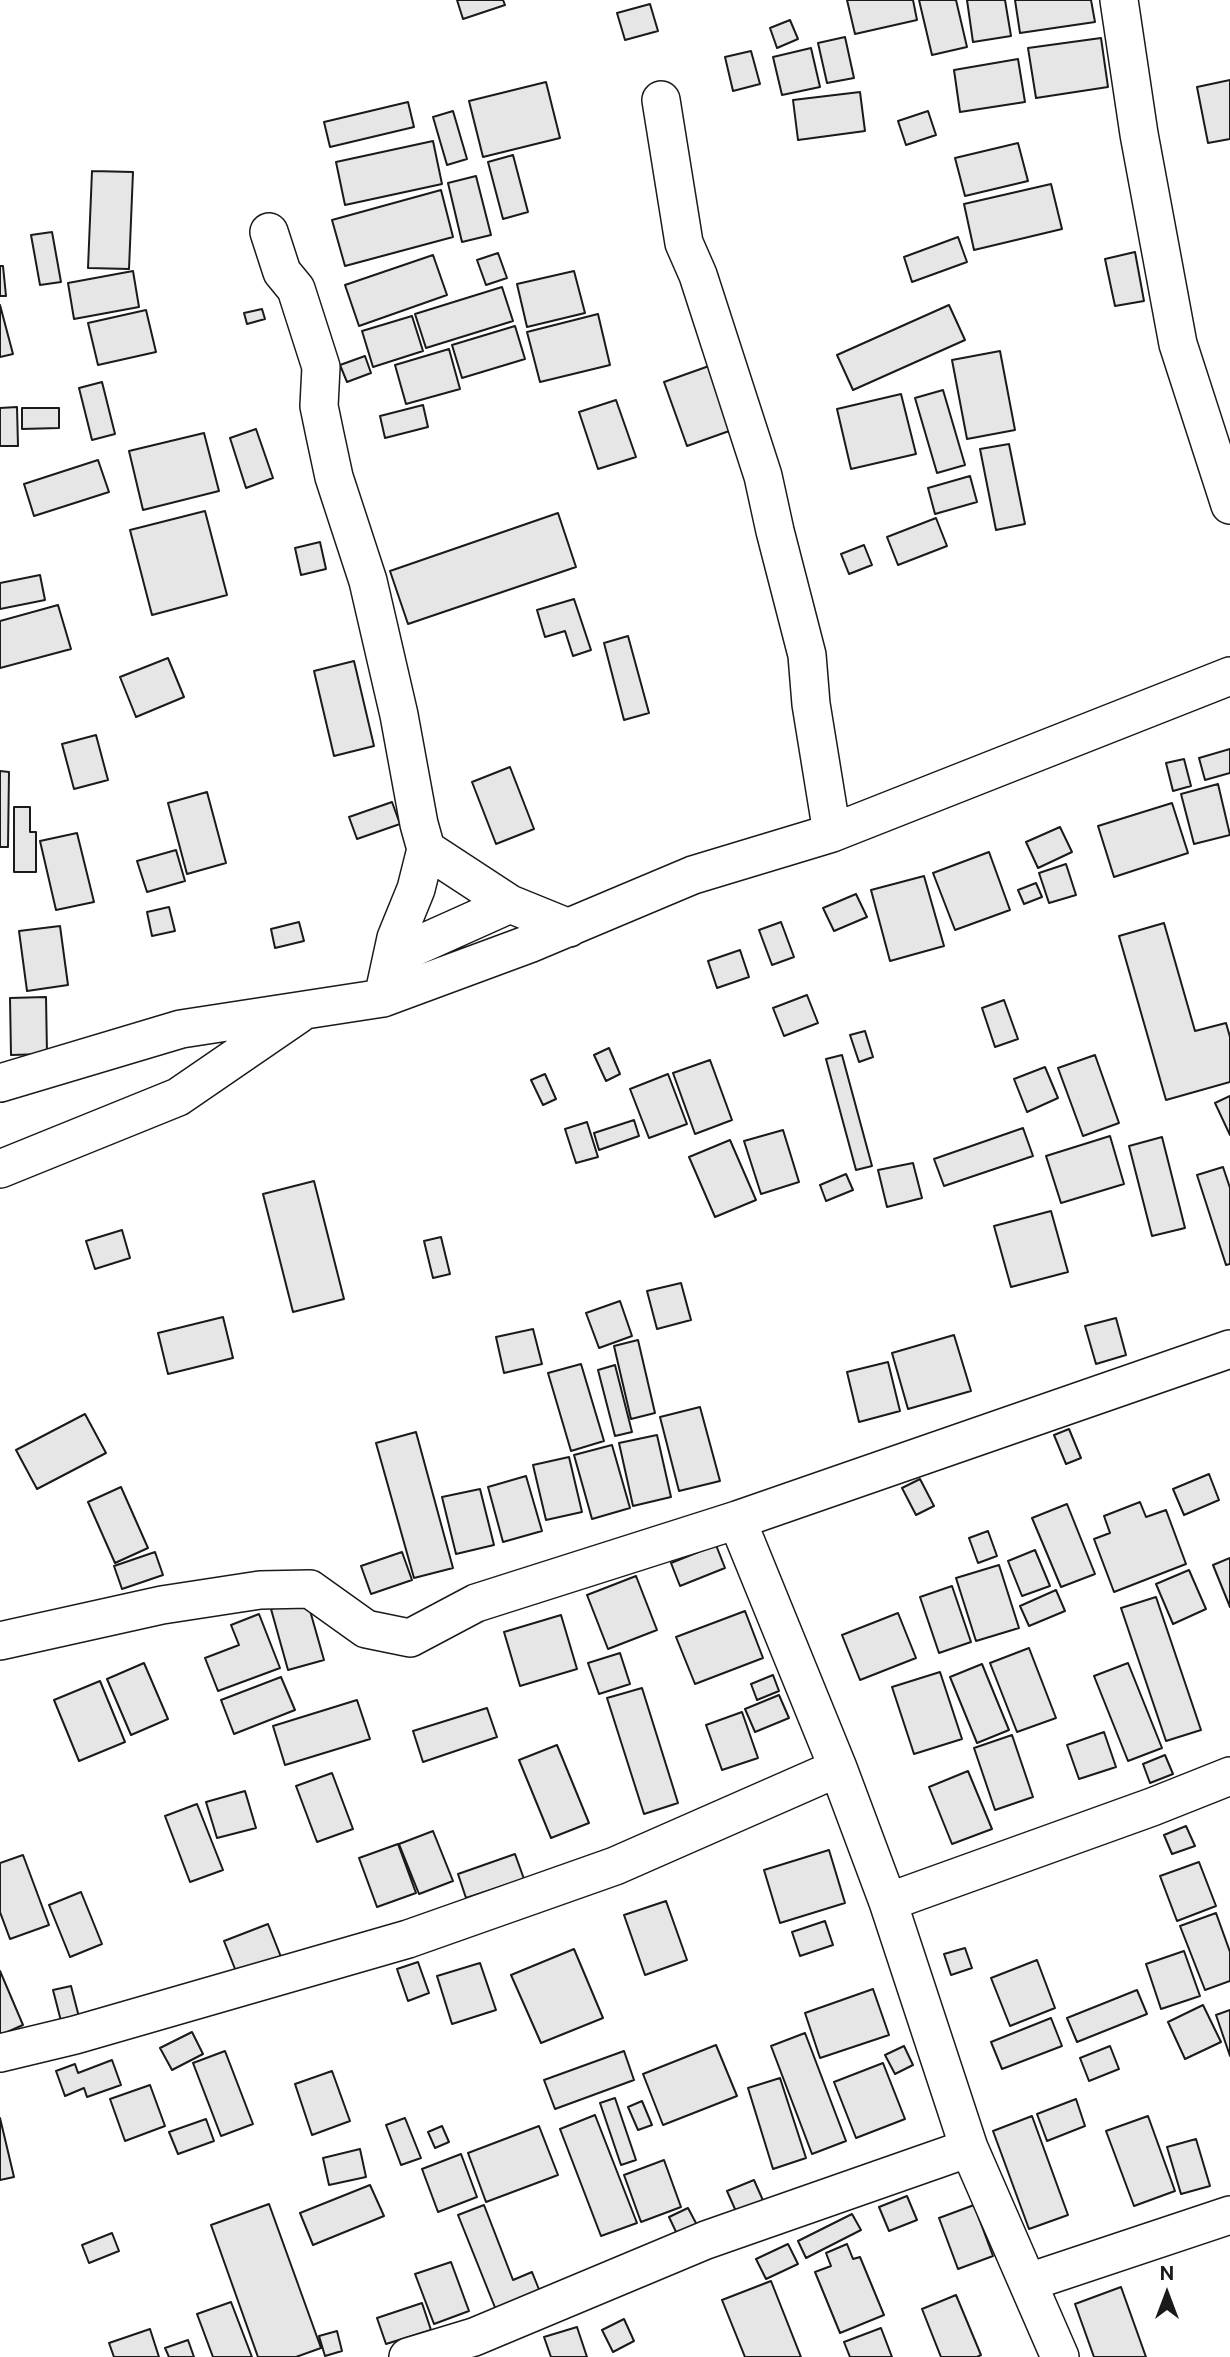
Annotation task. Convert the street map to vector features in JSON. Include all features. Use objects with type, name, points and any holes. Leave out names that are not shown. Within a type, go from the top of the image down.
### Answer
[{"type":"street","points":[[1119,0],[1139,134],[1178,344],[1230,505]]},
{"type":"street","points":[[661,100],[684,243],[698,275],[763,475],[807,655],[811,704],[832,833]]},
{"type":"street","points":[[269,232],[282,272],[296,289],[321,367],[319,406],[334,477],[368,581],[400,715],[419,824],[426,849],[416,889],[396,937],[383,998]]},
{"type":"street","points":[[0,1083],[181,1029],[383,998],[569,928],[693,875],[832,833],[1230,676]]},
{"type":"street","points":[[426,849],[510,904],[569,928]]},
{"type":"street","points":[[392,957],[510,904]]},
{"type":"street","points":[[0,1169],[178,1097],[306,1010]]},
{"type":"street","points":[[0,1641],[162,1605],[260,1590],[310,1589],[366,1629],[410,1638],[476,1603],[737,1520],[1230,1349]]},
{"type":"street","points":[[737,1520],[838,1768],[888,1902],[969,2148],[1060,2357]]},
{"type":"street","points":[[0,2053],[75,2035],[408,1939],[615,1866],[838,1768]]},
{"type":"street","points":[[888,1902],[1152,1807],[1230,1776]]},
{"type":"street","points":[[408,2357],[474,2337],[706,2240],[969,2148]]},
{"type":"street","points":[[1029,2282],[1230,2215]]},
{"type":"building","points":[[457,0],[503,0],[505,5],[463,19]]},
{"type":"building","points":[[847,0],[913,0],[917,20],[855,34]]},
{"type":"building","points":[[919,0],[956,0],[967,47],[932,55]]},
{"type":"building","points":[[967,0],[1005,0],[1011,36],[973,42]]},
{"type":"building","points":[[1015,0],[1091,0],[1095,22],[1020,33]]},
{"type":"building","points":[[650,4],[658,31],[625,40],[617,13]]},
{"type":"building","points":[[790,20],[798,39],[777,48],[770,28]]},
{"type":"building","points":[[845,37],[854,78],[827,83],[818,43]]},
{"type":"building","points":[[1101,38],[1108,87],[1036,98],[1028,48]]},
{"type":"building","points":[[811,48],[820,87],[782,95],[773,57]]},
{"type":"building","points":[[751,51],[760,84],[733,91],[725,57]]},
{"type":"building","points":[[1018,59],[1025,102],[960,112],[954,70]]},
{"type":"building","points":[[1230,80],[1230,139],[1208,143],[1197,87]]},
{"type":"building","points":[[546,82],[560,138],[483,157],[469,101]]},
{"type":"building","points":[[860,92],[865,131],[798,140],[793,100]]},
{"type":"building","points":[[408,102],[414,127],[330,147],[324,122]]},
{"type":"building","points":[[453,111],[467,159],[447,165],[433,117]]},
{"type":"building","points":[[928,111],[936,135],[906,145],[898,121]]},
{"type":"building","points":[[433,141],[442,184],[345,205],[336,162]]},
{"type":"building","points":[[1018,143],[1028,181],[965,196],[955,158]]},
{"type":"building","points":[[513,155],[528,212],[503,219],[488,162]]},
{"type":"building","points":[[92,171],[133,172],[129,269],[88,268]]},
{"type":"building","points":[[476,176],[491,235],[462,242],[448,183]]},
{"type":"building","points":[[1051,184],[1062,229],[974,250],[964,204]]},
{"type":"building","points":[[441,190],[453,237],[345,266],[332,220]]},
{"type":"building","points":[[52,232],[61,282],[40,285],[31,235]]},
{"type":"building","points":[[958,237],[967,262],[912,282],[904,257]]},
{"type":"building","points":[[1135,252],[1144,301],[1115,306],[1105,259]]},
{"type":"building","points":[[498,253],[507,278],[486,285],[477,260]]},
{"type":"building","points":[[433,255],[447,295],[359,326],[345,285]]},
{"type":"building","points":[[0,266],[3,266],[6,296],[0,296]]},
{"type":"building","points":[[133,271],[139,307],[74,319],[68,283]]},
{"type":"building","points":[[574,271],[585,313],[527,327],[517,284]]},
{"type":"building","points":[[502,287],[513,321],[426,348],[415,314]]},
{"type":"building","points":[[0,305],[13,354],[0,357]]},
{"type":"building","points":[[949,305],[965,340],[853,390],[837,355]]},
{"type":"building","points":[[262,309],[265,319],[247,324],[244,313]]},
{"type":"building","points":[[146,310],[156,352],[98,365],[88,323]]},
{"type":"building","points":[[598,314],[610,365],[540,382],[527,332]]},
{"type":"building","points":[[412,316],[423,351],[373,367],[362,331]]},
{"type":"building","points":[[515,326],[525,359],[462,378],[452,345]]},
{"type":"building","points":[[449,349],[460,389],[406,404],[395,365]]},
{"type":"building","points":[[1000,351],[1015,430],[967,439],[952,360]]},
{"type":"building","points":[[365,356],[371,373],[347,382],[340,365]]},
{"type":"building","points":[[709,366],[732,430],[687,446],[664,382]]},
{"type":"building","points":[[102,382],[115,434],[92,440],[79,388]]},
{"type":"building","points":[[943,390],[965,465],[937,473],[915,398]]},
{"type":"building","points":[[901,394],[916,454],[851,469],[837,409]]},
{"type":"building","points":[[616,400],[636,457],[598,469],[579,412]]},
{"type":"building","points":[[423,405],[428,427],[385,438],[380,416]]},
{"type":"building","points":[[17,407],[18,446],[0,446],[0,408]]},
{"type":"building","points":[[22,408],[59,408],[59,428],[22,429]]},
{"type":"building","points":[[256,429],[273,478],[246,488],[230,438]]},
{"type":"building","points":[[204,433],[219,491],[143,510],[129,451]]},
{"type":"building","points":[[1009,444],[1025,524],[996,530],[980,449]]},
{"type":"building","points":[[98,460],[109,492],[34,516],[24,484]]},
{"type":"building","points":[[970,476],[977,502],[935,514],[928,488]]},
{"type":"building","points":[[205,511],[227,595],[152,615],[130,530]]},
{"type":"building","points":[[558,513],[576,567],[408,624],[390,571]]},
{"type":"building","points":[[936,518],[947,546],[898,565],[887,537]]},
{"type":"building","points":[[320,542],[326,569],[301,575],[295,548]]},
{"type":"building","points":[[864,545],[872,565],[849,574],[841,554]]},
{"type":"building","points":[[40,575],[45,600],[0,609],[0,583]]},
{"type":"building","points":[[574,599],[591,650],[573,656],[565,631],[545,637],[537,610]]},
{"type":"building","points":[[58,605],[71,649],[0,668],[0,621]]},
{"type":"building","points":[[628,636],[649,713],[624,720],[604,643]]},
{"type":"building","points":[[168,658],[184,697],[136,717],[120,677]]},
{"type":"building","points":[[354,661],[374,746],[334,756],[314,671]]},
{"type":"building","points":[[96,735],[108,780],[74,789],[62,744]]},
{"type":"building","points":[[1230,749],[1230,773],[1205,780],[1199,758]]},
{"type":"building","points":[[1184,759],[1191,786],[1173,791],[1166,763]]},
{"type":"building","points":[[510,767],[534,829],[496,844],[472,782]]},
{"type":"building","points":[[0,771],[9,772],[8,847],[0,847]]},
{"type":"building","points":[[1218,784],[1230,835],[1194,844],[1181,794]]},
{"type":"building","points":[[207,792],[226,863],[187,874],[168,803]]},
{"type":"building","points":[[392,802],[400,824],[357,839],[349,817]]},
{"type":"building","points":[[1172,803],[1188,853],[1114,877],[1098,826]]},
{"type":"building","points":[[14,807],[30,807],[30,832],[36,832],[36,872],[14,872]]},
{"type":"building","points":[[1060,827],[1072,852],[1038,868],[1026,842]]},
{"type":"building","points":[[77,833],[94,902],[56,910],[40,841]]},
{"type":"building","points":[[176,850],[185,881],[147,892],[137,861]]},
{"type":"building","points":[[989,852],[1010,910],[955,930],[933,873]]},
{"type":"building","points":[[1066,864],[1076,895],[1049,903],[1039,873]]},
{"type":"building","points":[[924,876],[944,946],[890,961],[871,890]]},
{"type":"building","points":[[1036,883],[1042,897],[1024,904],[1018,890]]},
{"type":"building","points":[[856,894],[867,917],[834,931],[823,908]]},
{"type":"building","points":[[169,907],[175,931],[152,936],[147,912]]},
{"type":"building","points":[[299,922],[304,941],[275,948],[271,929]]},
{"type":"building","points":[[781,922],[794,957],[772,965],[759,930]]},
{"type":"building","points":[[1164,923],[1195,1031],[1226,1023],[1230,1037],[1230,1082],[1166,1100],[1119,936]]},
{"type":"building","points":[[60,926],[68,985],[27,991],[19,931]]},
{"type":"building","points":[[740,950],[749,977],[717,988],[708,961]]},
{"type":"building","points":[[807,995],[818,1023],[784,1036],[773,1008]]},
{"type":"building","points":[[46,997],[47,1054],[11,1055],[10,998]]},
{"type":"building","points":[[1004,1000],[1018,1039],[995,1047],[982,1008]]},
{"type":"building","points":[[865,1031],[873,1057],[859,1062],[850,1035]]},
{"type":"building","points":[[609,1048],[620,1074],[606,1081],[594,1055]]},
{"type":"building","points":[[842,1055],[872,1166],[856,1170],[826,1059]]},
{"type":"building","points":[[1095,1055],[1119,1123],[1083,1136],[1058,1068]]},
{"type":"building","points":[[710,1060],[732,1120],[695,1134],[673,1073]]},
{"type":"building","points":[[1045,1067],[1058,1098],[1027,1112],[1014,1079]]},
{"type":"building","points":[[545,1074],[556,1099],[543,1105],[531,1080]]},
{"type":"building","points":[[668,1074],[687,1124],[649,1138],[630,1089]]},
{"type":"building","points":[[1230,1096],[1230,1135],[1215,1103]]},
{"type":"building","points":[[634,1120],[639,1136],[599,1150],[594,1133]]},
{"type":"building","points":[[587,1122],[598,1157],[576,1163],[565,1129]]},
{"type":"building","points":[[1023,1128],[1033,1156],[944,1186],[934,1159]]},
{"type":"building","points":[[783,1130],[799,1182],[761,1194],[744,1141]]},
{"type":"building","points":[[1110,1136],[1124,1184],[1061,1203],[1046,1156]]},
{"type":"building","points":[[1162,1137],[1185,1228],[1152,1236],[1129,1146]]},
{"type":"building","points":[[730,1140],[756,1200],[715,1217],[689,1157]]},
{"type":"building","points":[[913,1163],[922,1198],[887,1207],[878,1170]]},
{"type":"building","points":[[1223,1167],[1230,1188],[1230,1264],[1226,1265],[1197,1175]]},
{"type":"building","points":[[846,1174],[853,1190],[826,1201],[820,1185]]},
{"type":"building","points":[[314,1181],[344,1299],[293,1312],[263,1194]]},
{"type":"building","points":[[1051,1211],[1068,1272],[1011,1287],[994,1226]]},
{"type":"building","points":[[122,1230],[130,1258],[95,1269],[86,1241]]},
{"type":"building","points":[[441,1237],[450,1274],[433,1278],[424,1241]]},
{"type":"building","points":[[681,1283],[691,1320],[657,1329],[647,1291]]},
{"type":"building","points":[[620,1301],[632,1336],[599,1348],[586,1313]]},
{"type":"building","points":[[223,1317],[233,1358],[168,1374],[158,1333]]},
{"type":"building","points":[[1116,1318],[1126,1355],[1096,1364],[1085,1326]]},
{"type":"building","points":[[533,1329],[542,1364],[504,1373],[496,1337]]},
{"type":"building","points":[[954,1335],[971,1391],[908,1409],[892,1353]]},
{"type":"building","points":[[638,1340],[655,1413],[631,1419],[614,1346]]},
{"type":"building","points":[[888,1362],[900,1411],[859,1422],[847,1372]]},
{"type":"building","points":[[581,1364],[604,1441],[571,1451],[548,1373]]},
{"type":"building","points":[[615,1365],[632,1432],[615,1436],[598,1370]]},
{"type":"building","points":[[700,1407],[720,1481],[679,1491],[660,1417]]},
{"type":"building","points":[[85,1414],[106,1453],[37,1489],[16,1450]]},
{"type":"building","points":[[1069,1429],[1081,1458],[1066,1464],[1054,1435]]},
{"type":"building","points":[[416,1432],[453,1568],[414,1578],[376,1443]]},
{"type":"building","points":[[657,1435],[671,1497],[633,1506],[619,1443]]},
{"type":"building","points":[[612,1445],[630,1508],[592,1519],[574,1455]]},
{"type":"building","points":[[569,1457],[582,1512],[546,1520],[533,1465]]},
{"type":"building","points":[[1209,1474],[1219,1500],[1184,1515],[1173,1489]]},
{"type":"building","points":[[526,1476],[542,1531],[503,1542],[488,1487]]},
{"type":"building","points":[[920,1479],[934,1506],[916,1515],[902,1488]]},
{"type":"building","points":[[121,1487],[148,1548],[115,1563],[88,1502]]},
{"type":"building","points":[[480,1489],[494,1545],[456,1554],[442,1497]]},
{"type":"building","points":[[1140,1502],[1146,1517],[1166,1510],[1186,1564],[1114,1592],[1094,1539],[1110,1533],[1104,1516]]},
{"type":"building","points":[[1067,1504],[1095,1574],[1061,1587],[1032,1518]]},
{"type":"building","points":[[988,1531],[997,1556],[978,1563],[969,1538]]},
{"type":"building","points":[[716,1545],[725,1568],[680,1586],[671,1563]]},
{"type":"building","points":[[1035,1550],[1050,1586],[1022,1596],[1008,1561]]},
{"type":"building","points":[[155,1552],[163,1575],[122,1589],[114,1566]]},
{"type":"building","points":[[402,1552],[412,1580],[371,1594],[361,1566]]},
{"type":"building","points":[[1230,1558],[1230,1607],[1213,1565]]},
{"type":"building","points":[[999,1565],[1019,1628],[976,1641],[956,1578]]},
{"type":"building","points":[[1189,1570],[1206,1609],[1173,1624],[1156,1584]]},
{"type":"building","points":[[636,1576],[657,1630],[608,1649],[587,1595]]},
{"type":"building","points":[[952,1586],[971,1642],[939,1653],[920,1597]]},
{"type":"building","points":[[1056,1590],[1065,1611],[1029,1626],[1020,1606]]},
{"type":"building","points":[[1156,1597],[1201,1730],[1166,1741],[1121,1608]]},
{"type":"building","points":[[307,1600],[324,1660],[288,1670],[271,1609]]},
{"type":"building","points":[[745,1611],[763,1658],[695,1684],[676,1637]]},
{"type":"building","points":[[898,1613],[916,1658],[860,1680],[842,1635]]},
{"type":"building","points":[[259,1614],[280,1668],[218,1691],[205,1658],[239,1645],[231,1625]]},
{"type":"building","points":[[561,1615],[577,1669],[520,1686],[504,1632]]},
{"type":"building","points":[[1029,1648],[1056,1718],[1017,1732],[990,1663]]},
{"type":"building","points":[[620,1653],[630,1684],[599,1694],[588,1663]]},
{"type":"building","points":[[144,1663],[168,1719],[131,1735],[107,1679]]},
{"type":"building","points":[[1128,1663],[1162,1748],[1128,1761],[1094,1676]]},
{"type":"building","points":[[982,1664],[1009,1730],[977,1743],[950,1677]]},
{"type":"building","points":[[940,1672],[962,1739],[914,1754],[892,1687]]},
{"type":"building","points":[[773,1675],[779,1691],[757,1700],[751,1684]]},
{"type":"building","points":[[281,1677],[295,1710],[234,1734],[221,1700]]},
{"type":"building","points":[[100,1681],[125,1742],[79,1761],[54,1700]]},
{"type":"building","points":[[642,1688],[678,1803],[644,1814],[607,1698]]},
{"type":"building","points":[[779,1695],[789,1718],[755,1732],[745,1709]]},
{"type":"building","points":[[357,1700],[370,1739],[285,1765],[273,1726]]},
{"type":"building","points":[[487,1708],[497,1737],[423,1762],[413,1731]]},
{"type":"building","points":[[742,1712],[758,1758],[722,1770],[706,1725]]},
{"type":"building","points":[[1104,1732],[1116,1767],[1079,1779],[1067,1745]]},
{"type":"building","points":[[1012,1735],[1033,1797],[995,1810],[974,1748]]},
{"type":"building","points":[[557,1745],[589,1823],[551,1838],[519,1760]]},
{"type":"building","points":[[1165,1755],[1173,1774],[1150,1783],[1143,1764]]},
{"type":"building","points":[[968,1771],[992,1829],[952,1844],[929,1787]]},
{"type":"building","points":[[332,1773],[353,1829],[317,1842],[296,1786]]},
{"type":"building","points":[[245,1791],[256,1828],[217,1838],[206,1802]]},
{"type":"building","points":[[197,1804],[223,1870],[190,1882],[165,1816]]},
{"type":"building","points":[[1186,1826],[1195,1846],[1172,1854],[1164,1835]]},
{"type":"building","points":[[433,1831],[453,1881],[419,1894],[399,1844]]},
{"type":"building","points":[[398,1844],[416,1893],[377,1907],[359,1858]]},
{"type":"building","points":[[829,1850],[845,1903],[780,1923],[764,1870]]},
{"type":"building","points":[[515,1854],[524,1879],[466,1898],[458,1874]]},
{"type":"building","points":[[23,1855],[49,1925],[10,1939],[0,1912],[0,1863]]},
{"type":"building","points":[[1199,1862],[1216,1906],[1177,1921],[1160,1876]]},
{"type":"building","points":[[81,1892],[102,1944],[70,1957],[49,1905]]},
{"type":"building","points":[[666,1901],[687,1960],[645,1975],[624,1915]]},
{"type":"building","points":[[1216,1913],[1230,1952],[1230,1981],[1205,1990],[1180,1926]]},
{"type":"building","points":[[825,1921],[833,1945],[800,1956],[792,1932]]},
{"type":"building","points":[[268,1924],[281,1957],[237,1974],[224,1941]]},
{"type":"building","points":[[965,1948],[972,1968],[951,1975],[944,1954]]},
{"type":"building","points":[[574,1949],[603,2018],[541,2043],[511,1975]]},
{"type":"building","points":[[1184,1951],[1200,1996],[1161,2009],[1146,1964]]},
{"type":"building","points":[[1037,1960],[1055,2008],[1010,2026],[991,1978]]},
{"type":"building","points":[[418,1962],[429,1993],[408,2001],[397,1969]]},
{"type":"building","points":[[480,1963],[496,2010],[452,2024],[437,1976]]},
{"type":"building","points":[[0,1971],[23,2025],[0,2035]]},
{"type":"building","points":[[71,1986],[79,2017],[61,2021],[53,1990]]},
{"type":"building","points":[[873,1989],[889,2035],[820,2058],[805,2013]]},
{"type":"building","points":[[1137,1990],[1147,2014],[1077,2042],[1067,2018]]},
{"type":"building","points":[[1203,2005],[1221,2042],[1185,2059],[1168,2022]]},
{"type":"building","points":[[1230,2010],[1230,2056],[1216,2015]]},
{"type":"building","points":[[1051,2018],[1062,2046],[1002,2069],[991,2042]]},
{"type":"building","points":[[192,2032],[203,2054],[172,2070],[160,2048]]},
{"type":"building","points":[[805,2033],[846,2141],[812,2154],[771,2046]]},
{"type":"building","points":[[716,2045],[737,2096],[663,2125],[643,2074]]},
{"type":"building","points":[[904,2046],[913,2065],[895,2074],[885,2055]]},
{"type":"building","points":[[1110,2046],[1119,2069],[1089,2081],[1080,2058]]},
{"type":"building","points":[[225,2051],[253,2124],[221,2136],[193,2063]]},
{"type":"building","points":[[624,2051],[634,2080],[555,2109],[544,2080]]},
{"type":"building","points":[[112,2060],[121,2085],[87,2097],[84,2088],[65,2096],[56,2071],[75,2064],[78,2073]]},
{"type":"building","points":[[883,2063],[905,2119],[856,2138],[834,2082]]},
{"type":"building","points":[[332,2071],[350,2121],[312,2135],[295,2084]]},
{"type":"building","points":[[780,2078],[806,2158],[773,2169],[748,2088]]},
{"type":"building","points":[[150,2085],[165,2126],[125,2141],[110,2099]]},
{"type":"building","points":[[615,2098],[636,2160],[621,2165],[600,2103]]},
{"type":"building","points":[[1076,2099],[1085,2126],[1047,2141],[1037,2114]]},
{"type":"building","points":[[642,2101],[652,2125],[638,2130],[628,2107]]},
{"type":"building","points":[[595,2115],[637,2223],[601,2236],[560,2129]]},
{"type":"building","points":[[1032,2116],[1068,2215],[1029,2229],[993,2131]]},
{"type":"building","points":[[1148,2116],[1175,2191],[1134,2206],[1106,2131]]},
{"type":"building","points":[[0,2118],[14,2177],[0,2180]]},
{"type":"building","points":[[405,2118],[421,2158],[401,2165],[386,2125]]},
{"type":"building","points":[[206,2119],[214,2141],[178,2154],[169,2132]]},
{"type":"building","points":[[442,2126],[449,2142],[435,2148],[428,2132]]},
{"type":"building","points":[[539,2126],[558,2175],[486,2202],[468,2153]]},
{"type":"building","points":[[1196,2139],[1210,2186],[1181,2194],[1167,2147]]},
{"type":"building","points":[[360,2149],[366,2177],[329,2185],[323,2158]]},
{"type":"building","points":[[461,2154],[477,2197],[438,2212],[422,2169]]},
{"type":"building","points":[[664,2160],[681,2207],[641,2222],[624,2175]]},
{"type":"building","points":[[754,2180],[765,2205],[738,2216],[727,2191]]},
{"type":"building","points":[[370,2185],[384,2216],[313,2245],[300,2213]]},
{"type":"building","points":[[907,2196],[917,2220],[889,2231],[879,2207]]},
{"type":"building","points":[[269,2204],[321,2348],[296,2357],[258,2357],[211,2225]]},
{"type":"building","points":[[484,2205],[513,2280],[532,2272],[542,2297],[498,2315],[458,2215]]},
{"type":"building","points":[[974,2205],[993,2256],[958,2269],[939,2218]]},
{"type":"building","points":[[688,2208],[697,2225],[677,2234],[669,2217]]},
{"type":"building","points":[[852,2214],[861,2230],[806,2258],[798,2241]]},
{"type":"building","points":[[112,2233],[119,2251],[89,2263],[82,2245]]},
{"type":"building","points":[[788,2244],[798,2264],[766,2279],[756,2259]]},
{"type":"building","points":[[847,2244],[853,2259],[860,2257],[884,2315],[840,2333],[815,2272],[831,2266],[826,2253]]},
{"type":"building","points":[[451,2262],[469,2311],[434,2324],[415,2274]]},
{"type":"building","points":[[771,2281],[801,2357],[745,2357],[722,2300]]},
{"type":"building","points":[[1121,2287],[1146,2357],[1094,2357],[1075,2304]]},
{"type":"building","points":[[956,2295],[981,2355],[977,2357],[941,2357],[922,2309]]},
{"type":"building","points":[[231,2302],[252,2357],[213,2357],[197,2314]]},
{"type":"building","points":[[422,2303],[431,2330],[386,2344],[377,2318]]},
{"type":"building","points":[[624,2319],[634,2341],[613,2352],[602,2330]]},
{"type":"building","points":[[577,2327],[587,2357],[551,2357],[544,2337]]},
{"type":"building","points":[[881,2328],[892,2357],[850,2357],[844,2342]]},
{"type":"building","points":[[150,2329],[159,2357],[114,2357],[109,2343]]},
{"type":"building","points":[[337,2331],[342,2351],[325,2356],[319,2336]]},
{"type":"building","points":[[188,2340],[194,2357],[169,2357],[165,2348]]}]
